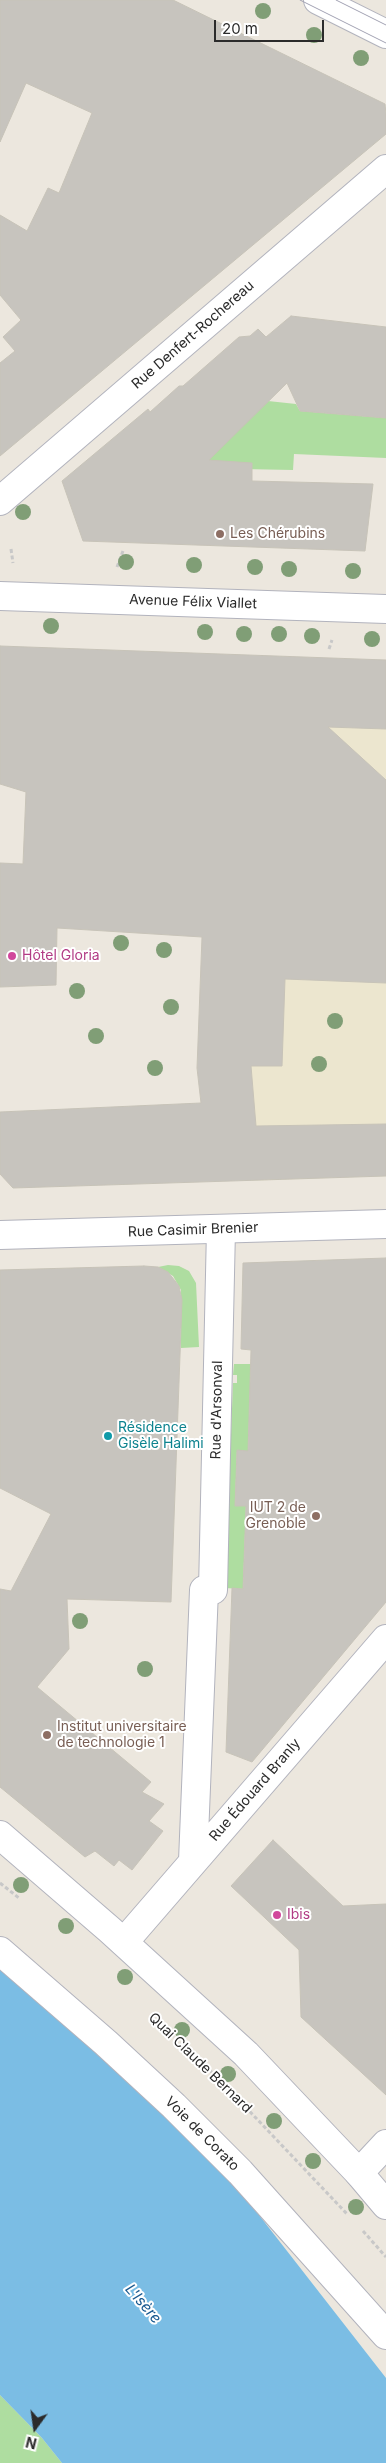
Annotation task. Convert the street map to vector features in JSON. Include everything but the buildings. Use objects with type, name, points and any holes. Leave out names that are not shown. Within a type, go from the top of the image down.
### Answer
[{"type":"street","points":[[318,0],[386,34]]},
{"type":"street","name":"Rue Denfert-Rochereau","points":[[0,501],[386,169]]},
{"type":"street","name":"Avenue Félix Viallet","points":[[0,596],[386,609]]},
{"type":"street","name":"Rue Casimir Brenier","points":[[0,1235],[386,1224]]},
{"type":"street","name":"Rue d'Arsonval","points":[[193,1861],[209,1590],[221,1229]]},
{"type":"street","name":"Rue Édouard Branly","points":[[124,1942],[386,1639]]},
{"type":"street","points":[[0,1835],[124,1942],[246,2054],[359,2173],[386,2205]]},
{"type":"street","name":"Voie de Corato","points":[[0,1951],[92,2030],[174,2106],[240,2172],[386,2335]]},
{"type":"street","points":[[359,2173],[386,2144]]},
{"type":"path","points":[[11,549],[14,566]]},
{"type":"path","points":[[116,570],[123,551]]},
{"type":"path","points":[[0,1883],[20,1900]]},
{"type":"path","name":"Quai Claude Bernard","points":[[169,2032],[218,2078],[353,2220]]},
{"type":"path","points":[[360,2228],[386,2257]]},
{"type":"shaded area","points":[[386,660],[386,1176],[246,1181],[233,795]]},
{"type":"green space","points":[[268,401],[296,404],[300,411],[386,418],[386,458],[294,454],[293,470],[242,469],[187,455]]},
{"type":"green space","points":[[168,1265],[179,1266],[189,1271],[196,1283],[199,1347],[181,1348],[181,1290],[173,1276],[158,1267]]},
{"type":"green space","points":[[234,1364],[251,1364],[248,1451],[237,1451],[235,1505],[246,1506],[243,1589],[225,1588],[233,1383],[237,1383],[237,1375],[233,1375]]},
{"type":"green space","points":[[0,2395],[42,2438],[62,2463],[0,2463]]},
{"type":"water","name":"L'Isère","points":[[0,1969],[72,2028],[227,2174],[386,2378],[386,2463],[62,2463],[42,2438],[0,2395]]},
{"type":"tram line","points":[[300,0],[386,43]]},
{"type":"tram line","points":[[336,0],[386,25]]},
{"type":"place","name":"Les Chérubins","points":[[220,534]]},
{"type":"place","name":"Hôtel Gloria","points":[[12,956]]},
{"type":"place","name":"Résidence Gisèle Halimi","points":[[108,1436]]},
{"type":"place","name":"IUT 2 de Grenoble","points":[[316,1516]]},
{"type":"place","name":"Institut universitaire de technologie 1","points":[[47,1735]]},
{"type":"place","name":"Ibis","points":[[277,1915]]}]
